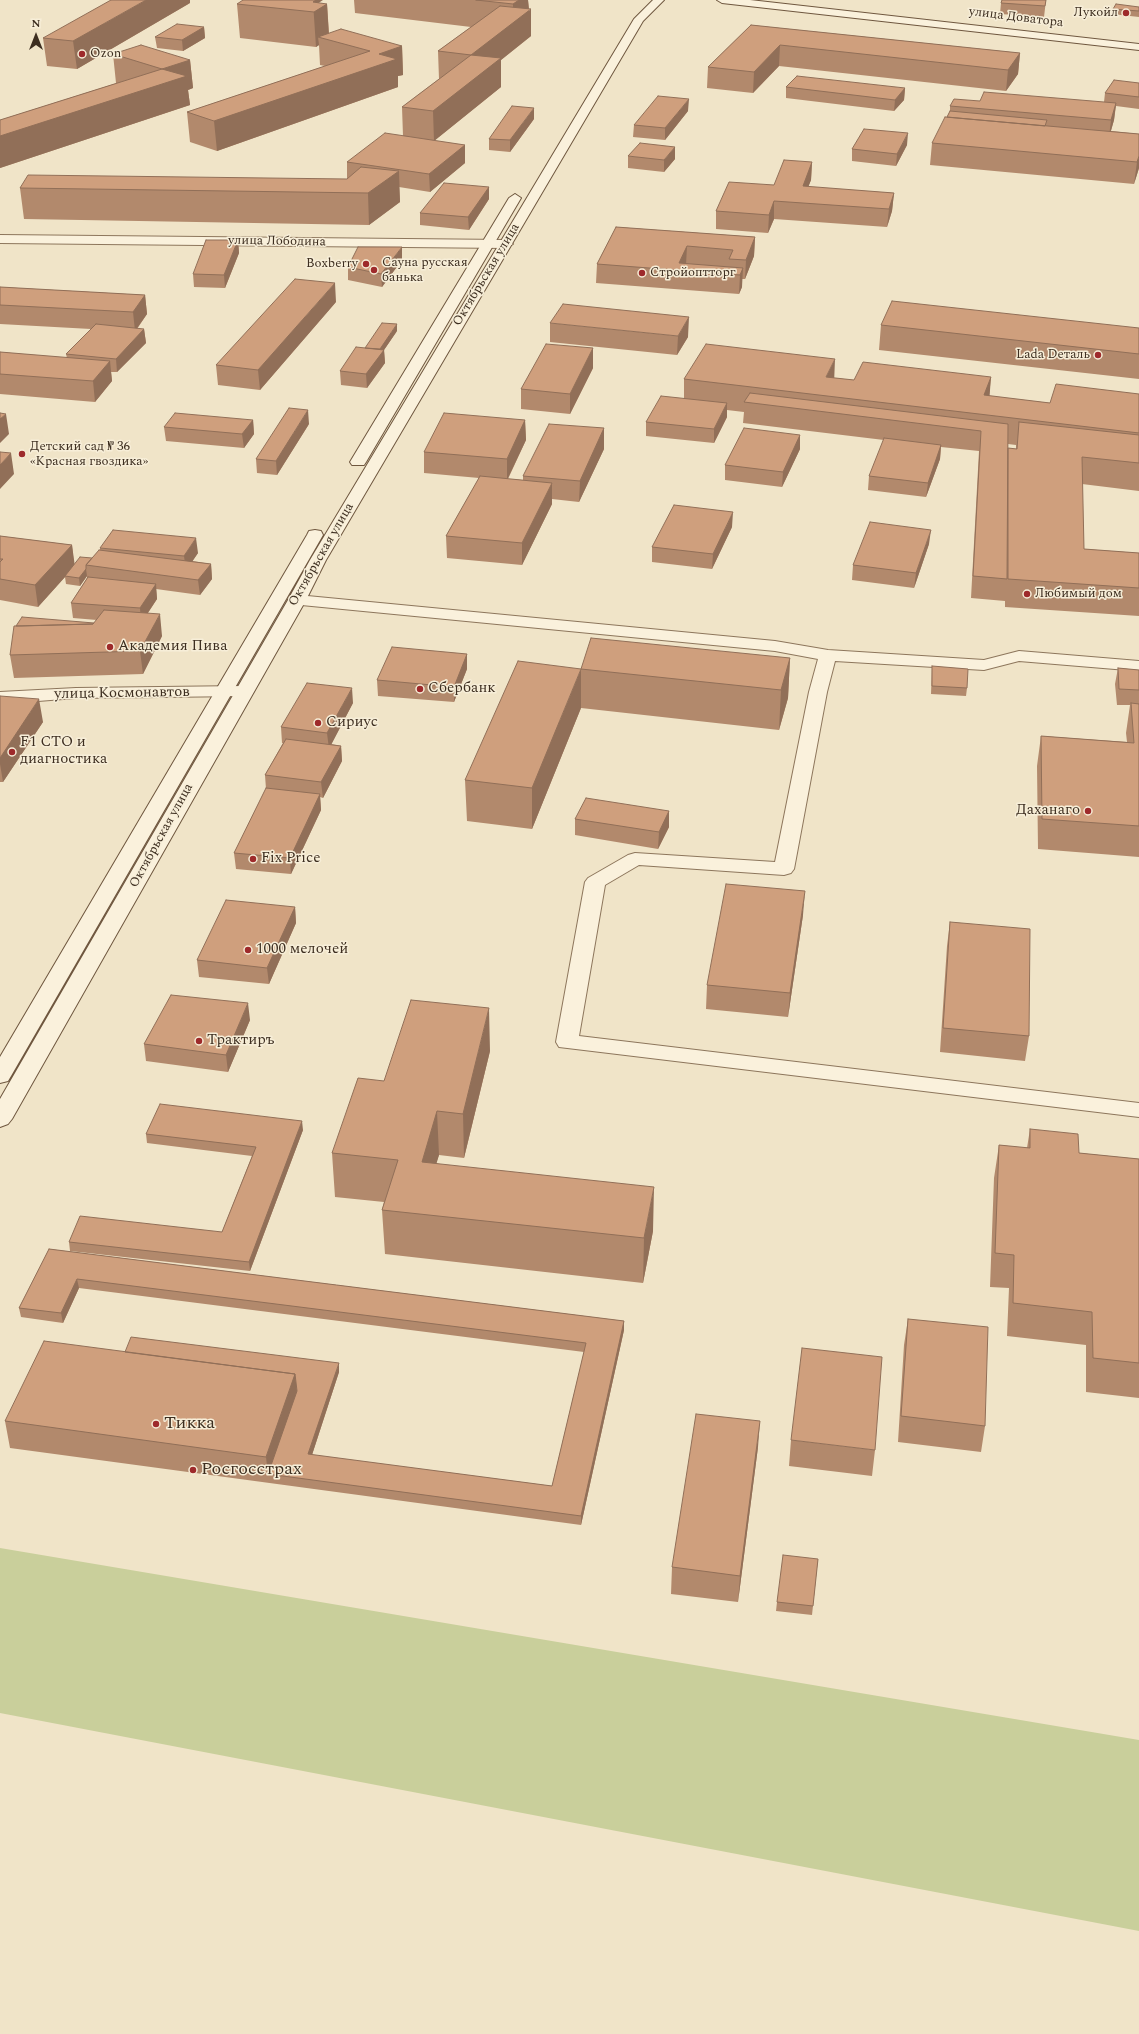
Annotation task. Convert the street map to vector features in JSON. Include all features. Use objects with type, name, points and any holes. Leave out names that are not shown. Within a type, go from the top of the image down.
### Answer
[{"type":"main road","name":"Октябрьская улица","points":[[0,1076],[488,244],[620,28],[635,8],[647,0]]},
{"type":"main road","name":"Октябрьская улица","points":[[0,1119],[297,600],[318,560],[639,19],[659,0]]},
{"type":"main road","name":"улица Доватора","points":[[722,0],[1139,47]]},
{"type":"main road","name":"улица Лободина","points":[[0,239],[506,244]]},
{"type":"main road","points":[[297,600],[776,646],[828,655],[984,665],[1019,656],[1139,666]]},
{"type":"main road","points":[[828,655],[818,692],[784,869],[634,859],[595,882],[567,1042],[1139,1110]]},
{"type":"main road","name":"улица Космонавтов","points":[[0,698],[76,693],[244,691]]},
{"type":"green space","points":[[0,1548],[1139,1740],[1139,1931],[0,1713]]},
{"type":"building","points":[[111,0],[146,0],[73,41],[43,38]]},
{"type":"building","points":[[243,0],[316,0],[313,2],[327,4],[314,12],[237,4]]},
{"type":"building","points":[[476,0],[519,0],[513,4]]},
{"type":"building","points":[[1002,0],[1046,0],[1045,6],[1001,3]]},
{"type":"building","points":[[1116,4],[1139,7],[1139,11],[1113,9]]},
{"type":"building","points":[[500,6],[531,9],[471,55],[438,51]]},
{"type":"building","points":[[177,24],[204,27],[182,40],[155,37]]},
{"type":"building","points":[[751,25],[1020,53],[1008,70],[780,45],[754,72],[708,67]]},
{"type":"building","points":[[341,29],[402,46],[379,54],[397,59],[214,121],[187,112],[370,51],[318,37]]},
{"type":"building","points":[[141,45],[190,60],[162,69],[113,54]]},
{"type":"building","points":[[471,55],[501,58],[433,111],[402,107]]},
{"type":"building","points":[[162,69],[187,76],[0,136],[0,120]]},
{"type":"building","points":[[797,76],[905,88],[895,100],[786,87]]},
{"type":"building","points":[[1114,80],[1139,83],[1139,97],[1105,93]]},
{"type":"building","points":[[984,92],[1116,103],[1111,120],[950,106],[954,99],[980,101]]},
{"type":"building","points":[[658,96],[689,99],[665,128],[634,125]]},
{"type":"building","points":[[512,106],[534,108],[510,140],[489,139]]},
{"type":"building","points":[[950,111],[1047,120],[1045,126],[947,117]]},
{"type":"building","points":[[945,117],[1139,134],[1139,156],[1137,162],[932,143]]},
{"type":"building","points":[[864,129],[908,133],[897,154],[852,149]]},
{"type":"building","points":[[385,133],[465,145],[429,174],[347,162]]},
{"type":"building","points":[[640,143],[675,147],[664,160],[628,156]]},
{"type":"building","points":[[784,160],[812,162],[803,186],[894,193],[889,209],[774,201],[769,215],[716,211],[729,182],[774,185]]},
{"type":"building","points":[[361,167],[399,171],[368,193],[20,188],[28,175],[347,179]]},
{"type":"building","points":[[444,183],[489,187],[468,217],[420,213]]},
{"type":"building","points":[[616,227],[755,237],[746,260],[729,259],[733,250],[687,246],[679,263],[743,268],[740,275],[597,264]]},
{"type":"building","points":[[206,240],[238,240],[224,275],[193,274]]},
{"type":"building","points":[[358,247],[402,247],[381,274],[348,267]]},
{"type":"building","points":[[295,279],[335,283],[258,370],[216,365]]},
{"type":"building","points":[[0,287],[145,295],[133,312],[0,305]]},
{"type":"building","points":[[892,301],[1139,328],[1139,354],[881,325]]},
{"type":"building","points":[[563,304],[689,317],[678,336],[550,323]]},
{"type":"building","points":[[382,323],[397,324],[380,349],[365,348]]},
{"type":"building","points":[[96,324],[144,329],[116,359],[66,354]]},
{"type":"building","points":[[546,344],[593,348],[570,394],[521,389]]},
{"type":"building","points":[[706,344],[835,359],[826,377],[854,380],[863,362],[991,377],[984,395],[1050,403],[1056,384],[1139,394],[1139,433],[684,379]]},
{"type":"building","points":[[356,347],[384,350],[366,374],[340,371]]},
{"type":"building","points":[[0,352],[110,361],[93,381],[0,374]]},
{"type":"building","points":[[750,393],[1008,424],[1007,579],[973,576],[981,431],[744,402]]},
{"type":"building","points":[[661,396],[727,403],[714,429],[646,422]]},
{"type":"building","points":[[289,408],[308,410],[276,461],[256,459]]},
{"type":"building","points":[[0,413],[6,414],[0,419]]},
{"type":"building","points":[[175,413],[253,420],[242,434],[164,427]]},
{"type":"building","points":[[444,413],[525,420],[507,459],[424,452]]},
{"type":"building","points":[[1019,422],[1139,435],[1139,463],[1082,457],[1084,549],[1139,553],[1139,588],[1008,579],[1008,448],[1017,449]]},
{"type":"building","points":[[549,424],[604,428],[580,481],[523,476]]},
{"type":"building","points":[[744,428],[800,435],[783,472],[725,465]]},
{"type":"building","points":[[884,438],[941,445],[928,483],[869,476]]},
{"type":"building","points":[[0,452],[11,453],[0,465]]},
{"type":"building","points":[[480,476],[552,483],[522,543],[446,536]]},
{"type":"building","points":[[674,505],[733,512],[713,554],[652,547]]},
{"type":"building","points":[[870,522],[931,530],[916,573],[853,565]]},
{"type":"building","points":[[113,530],[196,538],[184,556],[100,548]]},
{"type":"building","points":[[0,536],[72,545],[35,585],[0,579],[0,562],[3,559],[0,559]]},
{"type":"building","points":[[99,550],[211,564],[198,580],[86,565]]},
{"type":"building","points":[[80,557],[92,558],[86,565],[86,569],[79,578],[65,576]]},
{"type":"building","points":[[88,577],[156,584],[140,608],[71,603]]},
{"type":"building","points":[[104,610],[160,614],[140,651],[10,655],[14,626],[93,624]]},
{"type":"building","points":[[22,617],[94,623],[16,626]]},
{"type":"building","points":[[591,638],[790,658],[781,690],[581,669]]},
{"type":"building","points":[[392,647],[467,654],[454,687],[377,680]]},
{"type":"building","points":[[518,661],[581,669],[532,788],[465,780]]},
{"type":"building","points":[[932,666],[968,669],[967,688],[932,686]]},
{"type":"building","points":[[1118,668],[1139,670],[1139,690],[1119,689]]},
{"type":"building","points":[[307,683],[352,688],[327,733],[281,727]]},
{"type":"building","points":[[0,696],[39,699],[0,758]]},
{"type":"building","name":"Даханаго","points":[[1131,703],[1139,704],[1139,826],[1042,819],[1041,736],[1134,743]]},
{"type":"building","points":[[286,739],[341,746],[321,782],[265,775]]},
{"type":"building","points":[[266,788],[320,794],[290,858],[234,853]]},
{"type":"building","points":[[586,798],[669,811],[659,832],[575,819]]},
{"type":"building","points":[[726,884],[805,891],[790,993],[707,985]]},
{"type":"building","name":"1000 мелочей","points":[[226,900],[295,907],[267,968],[197,960]]},
{"type":"building","points":[[950,922],[1030,929],[1029,1036],[943,1028]]},
{"type":"building","name":"Трактиръ","points":[[171,995],[248,1003],[226,1055],[144,1044]]},
{"type":"building","points":[[411,1000],[489,1008],[463,1114],[437,1111],[422,1162],[654,1187],[644,1238],[382,1210],[398,1160],[332,1153],[358,1078],[384,1081]]},
{"type":"building","points":[[160,1104],[302,1121],[249,1262],[69,1242],[80,1216],[222,1232],[256,1147],[146,1134]]},
{"type":"building","points":[[1030,1129],[1078,1134],[1079,1153],[1139,1159],[1139,1363],[1093,1358],[1092,1312],[1013,1303],[1014,1255],[995,1253],[999,1145],[1030,1148]]},
{"type":"building","points":[[49,1249],[624,1321],[581,1516],[268,1474],[297,1391],[295,1374],[125,1352],[131,1337],[339,1363],[308,1454],[552,1486],[586,1343],[77,1279],[61,1313],[19,1308]]},
{"type":"building","points":[[908,1319],[988,1327],[985,1426],[901,1416]]},
{"type":"building","name":"Тикка","points":[[44,1341],[295,1374],[266,1457],[5,1421]]},
{"type":"building","points":[[802,1348],[882,1357],[875,1450],[791,1440]]},
{"type":"building","points":[[696,1414],[760,1421],[740,1576],[672,1567]]},
{"type":"building","points":[[783,1555],[818,1559],[813,1606],[777,1602]]},
{"type":"place","name":"Лукойл","points":[[1126,13]]},
{"type":"place","name":"Ozon","points":[[82,54]]},
{"type":"place","name":"Boxberry","points":[[366,264]]},
{"type":"place","name":"Сауна русская банька","points":[[374,270]]},
{"type":"place","name":"Стройоптторг","points":[[642,273]]},
{"type":"place","name":"Lada Dеталь","points":[[1098,355]]},
{"type":"place","name":"Детский сад № 36 «Красная гвоздика»","points":[[22,454]]},
{"type":"place","name":"Любимый дом","points":[[1027,594]]},
{"type":"place","name":"Академия Пива","points":[[110,647]]},
{"type":"place","name":"Сбербанк","points":[[420,689]]},
{"type":"place","name":"Сириус","points":[[318,723]]},
{"type":"place","name":"F1 СТО и диагностика","points":[[12,752]]},
{"type":"place","name":"Даханаго","points":[[1088,811]]},
{"type":"place","name":"Fix Price","points":[[253,859]]},
{"type":"place","name":"1000 мелочей","points":[[248,950]]},
{"type":"place","name":"Трактиръ","points":[[199,1041]]},
{"type":"place","name":"Тикка","points":[[156,1424]]},
{"type":"place","name":"Росгосстрах","points":[[193,1470]]}]
